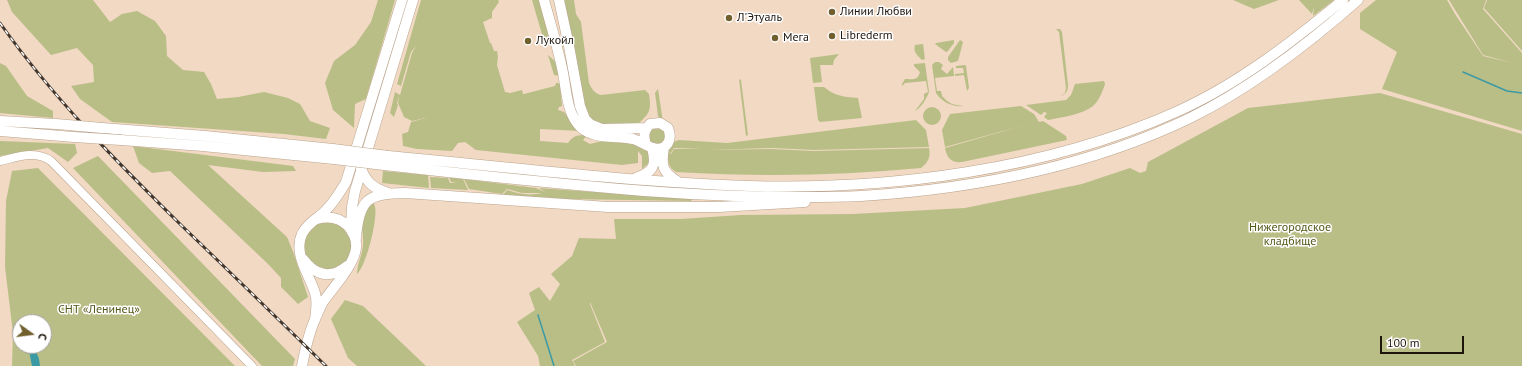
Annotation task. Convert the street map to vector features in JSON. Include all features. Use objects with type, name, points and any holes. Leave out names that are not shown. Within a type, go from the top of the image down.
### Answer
[{"type":"main road","points":[[315,320],[315,293],[305,270],[299,246],[301,234],[306,226],[315,220],[336,198],[346,182],[402,0]]},
{"type":"main road","points":[[302,366],[315,320],[323,303],[354,258],[356,248],[352,207],[361,169],[413,0]]},
{"type":"main road","points":[[544,0],[562,67],[572,116],[577,124],[589,133],[600,136],[628,138],[649,146],[658,149],[664,147],[668,143],[670,138],[668,128],[660,123],[650,124],[647,128],[644,133],[644,139],[649,146],[654,158],[654,165],[646,174],[635,179]]},
{"type":"main road","points":[[559,0],[580,106],[585,119],[590,124],[602,129],[647,128]]},
{"type":"main road","points":[[386,160],[635,179],[750,186],[863,184],[1002,166],[1048,156],[1128,131],[1177,111],[1248,71],[1296,37],[1343,0]]},
{"type":"main road","points":[[361,169],[368,183],[376,189],[388,193],[608,207],[719,208],[792,204],[848,196],[947,187],[1004,178],[1044,169],[1131,143],[1190,118],[1218,103],[1282,62],[1358,0]]},
{"type":"main road","points":[[0,121],[213,136],[334,154],[564,184],[678,194],[750,197],[848,196]]},
{"type":"main road","points":[[0,131],[334,154]]},
{"type":"main road","points":[[664,147],[664,171],[679,182]]},
{"type":"main road","points":[[354,234],[357,219],[366,202],[388,193]]},
{"type":"main road","points":[[315,220],[325,217],[338,219],[346,223],[354,234]]},
{"type":"main road","points":[[302,258],[310,268],[317,272],[328,274],[341,271],[349,265]]},
{"type":"street","points":[[0,160],[36,154],[44,156],[51,161],[252,366]]},
{"type":"green space","points":[[7,0],[93,0],[110,22],[122,14],[137,11],[155,21],[166,36],[167,56],[183,70],[204,72],[217,99],[264,92],[288,98],[300,104],[310,121],[330,128],[326,139],[284,134],[112,122],[80,99],[71,86],[94,82],[93,65],[77,48],[51,55],[12,12]]},
{"type":"green space","points":[[378,0],[395,0],[366,99],[355,104],[354,128],[333,110],[325,83],[334,61],[355,45],[371,22]]},
{"type":"green space","points":[[421,0],[498,0],[499,2],[492,12],[492,18],[483,22],[490,43],[494,51],[497,51],[497,65],[505,92],[510,93],[522,90],[524,94],[555,86],[556,83],[560,84],[562,106],[559,107],[558,110],[564,112],[573,124],[581,131],[540,129],[540,141],[568,143],[576,136],[587,135],[583,140],[590,144],[614,138],[622,138],[649,151],[650,162],[642,169],[642,156],[638,151],[638,163],[622,165],[476,150],[465,142],[458,143],[452,151],[417,149],[403,146],[402,134],[408,132],[411,122],[429,117],[412,121],[404,117],[398,103],[399,96],[394,117],[390,113],[395,92],[400,95],[412,53],[416,46],[411,52],[401,86],[397,84]]},
{"type":"green space","points":[[532,0],[540,0],[553,46],[548,45],[544,41]]},
{"type":"green space","points":[[561,0],[574,0],[576,14],[581,22],[589,83],[594,90],[601,95],[645,90],[649,94],[650,103],[648,113],[639,123],[606,128],[587,120]]},
{"type":"green space","points":[[1233,0],[1279,0],[1254,9]]},
{"type":"green space","points":[[1299,0],[1334,0],[1313,16],[1314,7],[1312,14]]},
{"type":"green space","points":[[1376,0],[1447,0],[1483,56],[1513,63],[1483,55],[1449,0],[1486,0],[1483,9],[1522,53],[1522,131],[1382,89],[1397,52],[1360,29],[1360,13]]},
{"type":"green space","points":[[1487,0],[1522,0],[1522,51],[1484,8]]},
{"type":"green space","points":[[1056,29],[1060,29],[1062,32],[1068,85],[1068,89],[1065,93],[1066,88],[1059,32]]},
{"type":"green space","points":[[954,40],[954,43],[946,52],[935,44],[936,43]]},
{"type":"green space","points":[[960,40],[963,42],[958,61],[951,63],[948,60],[948,57]]},
{"type":"green space","points":[[923,44],[925,59],[922,60],[916,53],[915,45]]},
{"type":"green space","points":[[839,54],[834,60],[833,65],[820,65],[822,82],[813,83],[810,58]]},
{"type":"green space","points":[[548,55],[557,63],[559,76],[554,75]]},
{"type":"green space","points":[[935,62],[939,62],[943,65],[941,69],[947,74],[953,67],[954,76],[935,78],[937,91],[941,91],[942,96],[950,103],[964,106],[956,106],[948,104],[936,93],[932,65]]},
{"type":"green space","points":[[0,63],[6,66],[27,96],[53,111],[53,118],[0,113]]},
{"type":"green space","points":[[925,63],[929,92],[924,103],[915,111],[924,99],[924,94],[928,92],[926,81],[905,83],[902,86],[902,84],[905,79],[914,79],[918,77],[920,72],[914,64]]},
{"type":"green space","points":[[965,65],[969,88],[967,91],[964,75],[955,76],[955,74],[964,73],[963,68],[956,68],[956,66]]},
{"type":"green space","points":[[739,79],[741,80],[748,135],[746,136]]},
{"type":"green space","points":[[1104,81],[1105,84],[1095,104],[1078,114],[1048,120],[1044,117],[1047,113],[1044,112],[1041,115],[1026,105],[1066,100],[1071,95],[1075,84]]},
{"type":"green space","points":[[814,87],[824,87],[840,96],[858,98],[862,118],[820,122],[818,120]]},
{"type":"green space","points":[[658,89],[663,122],[658,116],[655,93]]},
{"type":"green space","name":"Нижегородское кладбище","points":[[1380,93],[1522,134],[1522,366],[576,366],[573,361],[607,342],[590,302],[605,342],[572,360],[575,366],[540,366],[538,356],[517,322],[535,310],[529,293],[539,287],[550,301],[560,284],[551,274],[572,256],[579,238],[616,239],[614,219],[681,219],[741,215],[853,214],[965,208],[1082,184],[1130,168],[1140,173],[1146,171],[1148,162],[1248,108]]},
{"type":"green space","points":[[1021,106],[1034,114],[1039,122],[1043,121],[1066,136],[1067,140],[962,162],[952,161],[948,157],[945,148],[1025,125],[945,147],[942,130],[950,114]]},
{"type":"green space","points":[[928,107],[936,107],[941,112],[939,123],[936,125],[928,125],[923,120],[923,112]]},
{"type":"green space","points":[[916,120],[926,130],[929,147],[814,150],[772,148],[706,150],[771,149],[814,151],[929,148],[930,154],[927,162],[921,168],[860,173],[737,175],[676,172],[669,164],[668,153],[670,154],[668,151],[673,142],[679,140],[727,143]],"holes":[[[674,148],[702,149],[674,149],[670,154]]]},
{"type":"green space","points":[[657,127],[663,130],[666,136],[663,142],[657,145],[651,142],[648,136],[651,130]]},
{"type":"green space","points":[[0,141],[75,144],[77,153],[68,162],[48,148],[0,156]]},
{"type":"green space","points":[[133,146],[293,166],[296,171],[263,172],[208,165],[287,237],[308,297],[298,304],[281,287],[281,278],[268,264],[170,171],[152,173],[139,163]]},
{"type":"green space","points":[[98,156],[295,359],[293,366],[262,366],[73,168]]},
{"type":"green space","name":"СНТ «Ленинец»","points":[[38,168],[235,366],[12,366],[12,354],[52,354],[52,314],[12,314],[12,325],[5,267],[6,201],[12,171]]},
{"type":"green space","points":[[383,171],[428,175],[429,188],[382,183]]},
{"type":"green space","points":[[430,177],[448,178],[450,183],[457,183],[451,182],[449,177],[463,179],[468,190],[431,188]]},
{"type":"green space","points":[[464,179],[536,188],[545,192],[539,188],[692,199],[691,201],[566,199],[503,195],[507,190],[524,194],[542,193],[522,193],[507,189],[502,194],[469,189]]},
{"type":"green space","points":[[370,204],[374,204],[375,209],[374,228],[368,251],[361,269],[357,274],[363,246],[362,220],[365,210]]},
{"type":"green space","points":[[323,222],[333,222],[342,226],[348,232],[351,237],[351,255],[342,266],[333,270],[323,270],[314,266],[308,260],[304,251],[304,241],[308,232],[314,226]]},
{"type":"green space","points":[[345,300],[363,306],[426,366],[357,366],[348,358],[331,319]]},
{"type":"water","points":[[30,354],[37,354],[40,366],[32,366]]},
{"type":"waterway","points":[[1463,72],[1507,91],[1522,93]]},
{"type":"waterway","points":[[538,315],[554,366]]},
{"type":"railway","points":[[0,23],[20,51],[63,103],[109,153],[326,366]]},
{"type":"place","name":"Линии Любви","points":[[832,12]]},
{"type":"place","name":"Л'Этуаль","points":[[729,18]]},
{"type":"place","name":"Librederm","points":[[832,36]]},
{"type":"place","name":"Мега","points":[[775,38]]},
{"type":"place","name":"Лукойл","points":[[528,41]]}]
